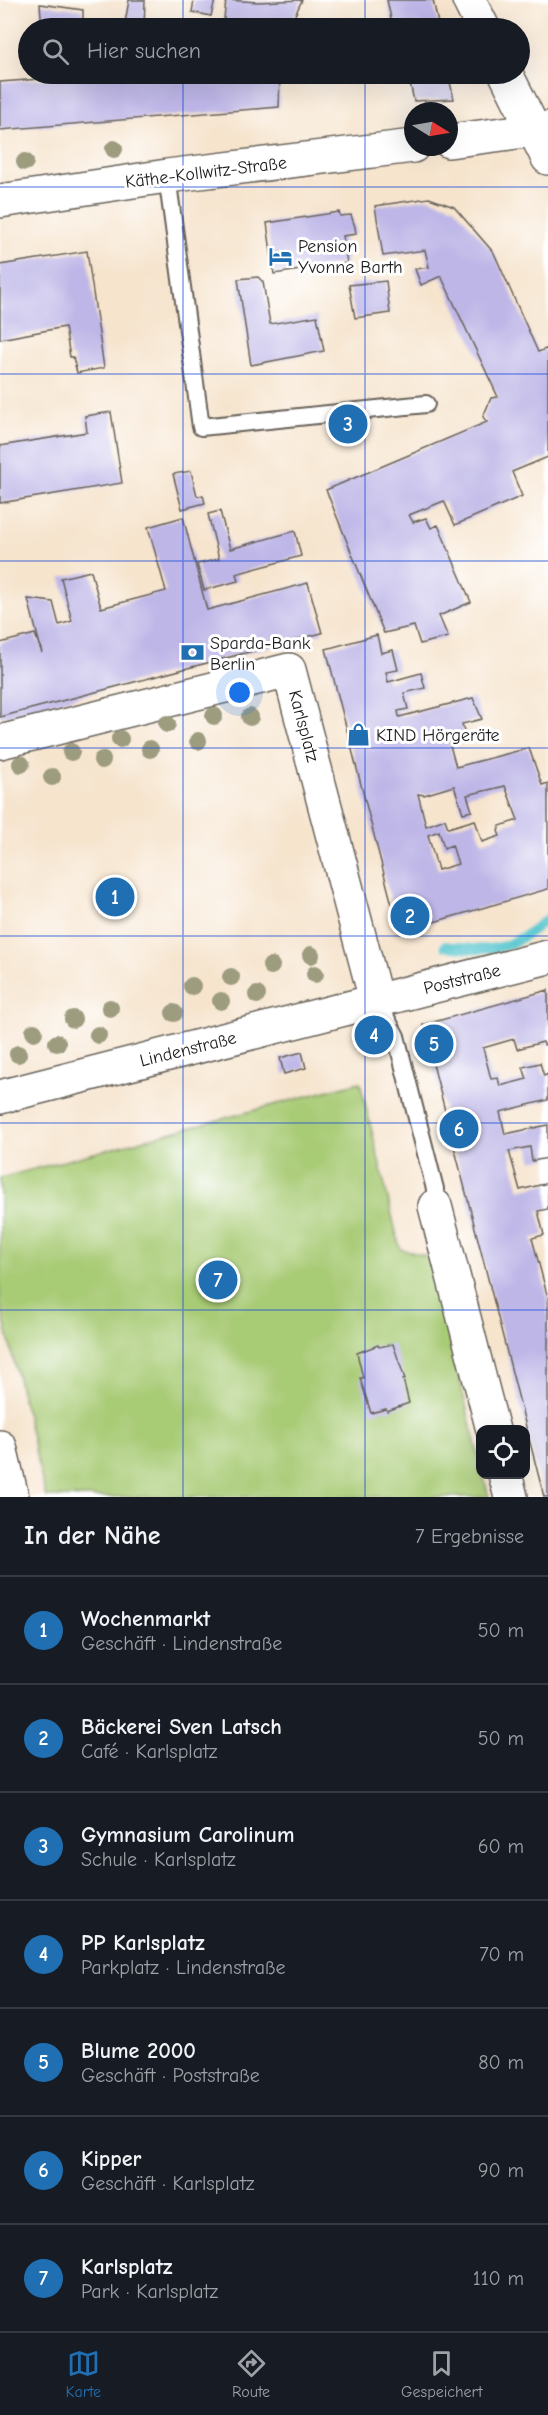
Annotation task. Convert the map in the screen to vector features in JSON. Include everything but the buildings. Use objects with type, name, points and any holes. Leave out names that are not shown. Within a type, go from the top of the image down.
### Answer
[{"type":"street","points":[[469,0],[478,18]]},
{"type":"street","points":[[458,141],[543,139],[512,84]]},
{"type":"street","name":"Käthe-Kollwitz-Straße","points":[[0,201],[167,176],[404,147]]},
{"type":"street","name":"Karlsplatz","points":[[0,742],[289,670],[376,1000]]},
{"type":"street","name":"Poststraße","points":[[376,1000],[548,957]]},
{"type":"street","name":"Lindenstraße","points":[[0,1097],[326,1016],[376,1000]]},
{"type":"street","points":[[435,1206],[492,1425]]},
{"type":"street","points":[[0,1447],[12,1497]]},
{"type":"street","points":[[506,1479],[511,1497]]},
{"type":"lane","points":[[167,176],[201,426],[426,404]]},
{"type":"lane","points":[[376,1000],[396,1036],[435,1189],[435,1206]]},
{"type":"green space","points":[[360,1082],[400,1249],[430,1257],[476,1447],[476,1479],[484,1479],[489,1497],[46,1497],[0,1303],[0,1178]]},
{"type":"waterway","points":[[445,946],[477,949],[500,947],[522,937],[548,918]]},
{"type":"place","name":"Pension Yvonne Barth","points":[[280,256]]},
{"type":"place","name":"Gymnasium Carolinum","points":[[348,424]]},
{"type":"place","name":"Sparda-Bank Berlin","points":[[192,653]]},
{"type":"place","name":"KIND Hörgeräte","points":[[358,735]]},
{"type":"place","name":"Wochenmarkt","points":[[115,897]]},
{"type":"place","name":"Bäckerei Sven Latsch","points":[[410,916]]},
{"type":"place","name":"PP Karlsplatz","points":[[374,1035]]},
{"type":"place","name":"Blume 2000","points":[[434,1044]]},
{"type":"place","name":"Kipper","points":[[459,1129]]},
{"type":"place","name":"Karlsplatz","points":[[218,1280]]}]
